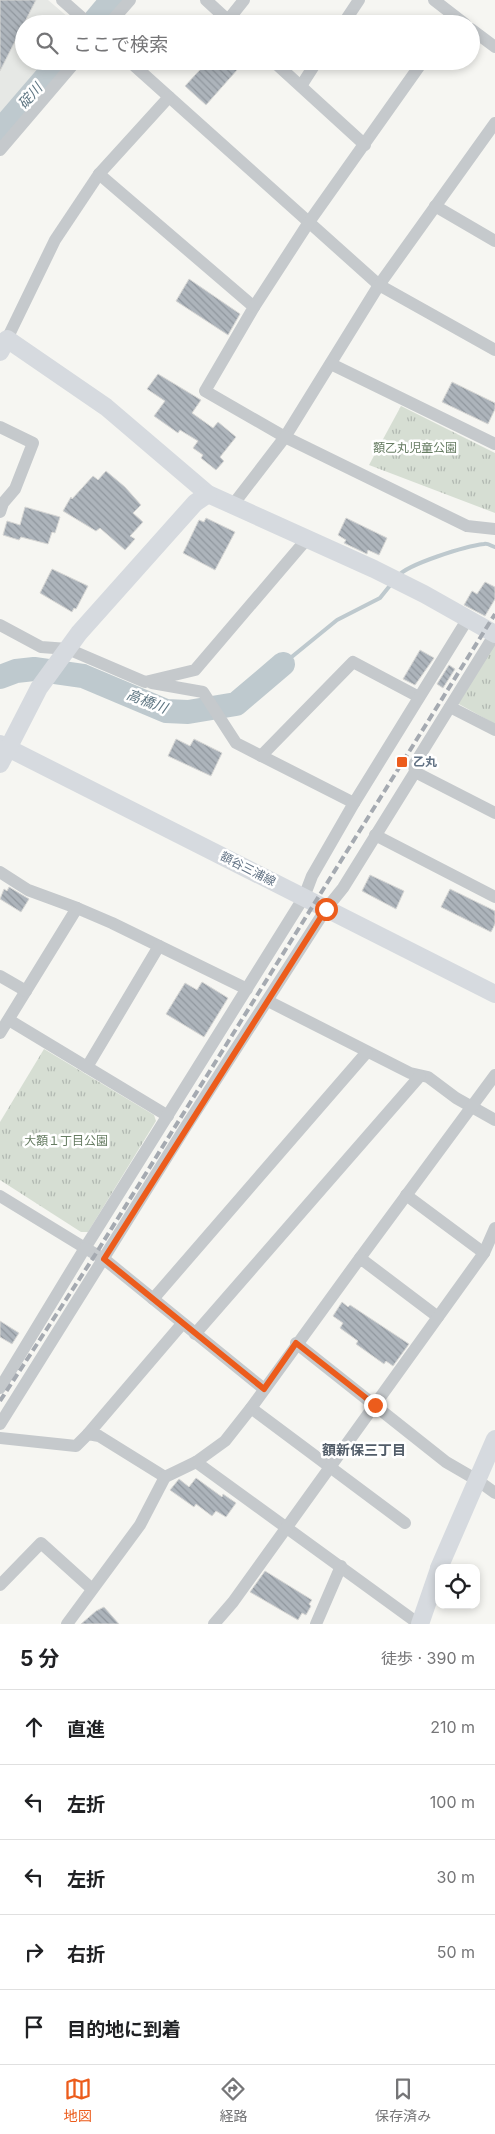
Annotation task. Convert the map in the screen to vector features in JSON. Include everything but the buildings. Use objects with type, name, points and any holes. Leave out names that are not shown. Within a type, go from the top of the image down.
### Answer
[{"type":"street","points":[[62,0],[79,15]]},
{"type":"street","points":[[117,15],[130,0]]},
{"type":"street","points":[[206,0],[222,15]]},
{"type":"street","points":[[234,15],[244,0]]},
{"type":"street","points":[[349,15],[359,0]]},
{"type":"street","points":[[434,0],[450,15]]},
{"type":"street","points":[[480,36],[495,47]]},
{"type":"street","points":[[0,150],[68,70]]},
{"type":"street","points":[[139,70],[379,285],[495,350]]},
{"type":"street","points":[[283,70],[365,145]]},
{"type":"street","points":[[300,86],[311,70]]},
{"type":"street","points":[[418,70],[309,222],[254,307],[205,391],[285,437],[467,526],[495,529]]},
{"type":"street","points":[[0,1424],[326,909],[343,888],[415,772],[414,765],[495,634],[412,588],[208,494],[106,407],[2,341],[55,240],[99,174],[168,97]]},
{"type":"street","points":[[232,506],[285,437],[379,285],[495,123]]},
{"type":"street","points":[[99,174],[254,307]]},
{"type":"street","points":[[435,206],[495,241]]},
{"type":"street","points":[[331,364],[495,444]]},
{"type":"street","points":[[0,427],[34,443],[15,489],[3,503],[0,512]]},
{"type":"street","points":[[2,752],[40,688],[79,633],[189,511],[208,494]]},
{"type":"street","points":[[145,682],[195,670],[306,540]]},
{"type":"street","points":[[0,1388],[4,1372],[86,1248],[304,897],[312,876],[354,802],[467,620]]},
{"type":"street","points":[[0,625],[41,647],[145,682],[203,692],[236,743],[354,802]]},
{"type":"street","points":[[262,756],[352,662],[419,697]]},
{"type":"street","points":[[450,707],[495,730]]},
{"type":"street","name":"額谷三浦線","points":[[2,752],[304,897],[495,994]]},
{"type":"street","points":[[415,772],[495,813]]},
{"type":"street","points":[[375,835],[495,897]]},
{"type":"street","points":[[0,872],[28,890],[77,908],[247,989]]},
{"type":"street","points":[[0,1033],[77,908]]},
{"type":"street","points":[[87,1067],[160,946]]},
{"type":"street","points":[[0,976],[26,991]]},
{"type":"street","points":[[268,1000],[367,1052],[420,1076],[428,1077],[456,1098],[474,1106],[495,1120]]},
{"type":"street","points":[[8,1020],[168,1116]]},
{"type":"street","points":[[152,1299],[367,1052]]},
{"type":"street","points":[[67,1624],[140,1525],[165,1477],[196,1462],[224,1441],[251,1408],[296,1343],[474,1106],[495,1075]]},
{"type":"street","points":[[195,1334],[420,1076]]},
{"type":"street","points":[[406,1196],[484,1253]]},
{"type":"street","points":[[1,1200],[104,1259],[264,1389]]},
{"type":"street","points":[[214,1624],[233,1602],[484,1253],[495,1228]]},
{"type":"street","points":[[360,1258],[438,1317]]},
{"type":"street","points":[[0,1438],[76,1446],[182,1324]]},
{"type":"street","points":[[296,1343],[446,1462],[495,1493]]},
{"type":"street","points":[[251,1408],[405,1522]]},
{"type":"street","points":[[88,1434],[99,1436],[165,1477]]},
{"type":"street","points":[[441,1564],[495,1439]]},
{"type":"street","points":[[196,1462],[419,1624],[435,1579]]},
{"type":"street","points":[[0,1585],[41,1543],[92,1589]]},
{"type":"street","points":[[316,1624],[341,1566]]},
{"type":"shaded area","points":[[0,0],[48,0],[66,15],[15,15],[15,70],[43,70],[0,120]]},
{"type":"green space","name":"額乙丸児童公園","points":[[401,406],[495,453],[495,513],[369,465]]},
{"type":"green space","points":[[495,642],[495,724],[457,703]]},
{"type":"green space","name":"大額１丁目公園","points":[[44,1049],[154,1115],[156,1121],[88,1232],[81,1232],[0,1180],[0,1122]]},
{"type":"waterway","name":"碇川","points":[[100,15],[112,0]]},
{"type":"waterway","name":"碇川","points":[[0,131],[52,70]]},
{"type":"waterway","points":[[398,576],[413,566],[452,552],[476,545],[488,544],[495,547]]},
{"type":"waterway","points":[[283,664],[337,620],[380,598],[392,583]]},
{"type":"waterway","name":"高橋川","points":[[0,677],[16,671],[34,669],[83,676],[166,711],[188,712],[236,704],[283,664]]},
{"type":"railway","points":[[0,1401],[95,1255],[495,614]]},
{"type":"place","name":"乙丸","points":[[402,762]]},
{"type":"district","name":"額新保三丁目","points":[[364,1450]]},
{"type":"route","points":[[326,909],[185,1128],[104,1259],[264,1389],[296,1343],[375,1405]]}]
